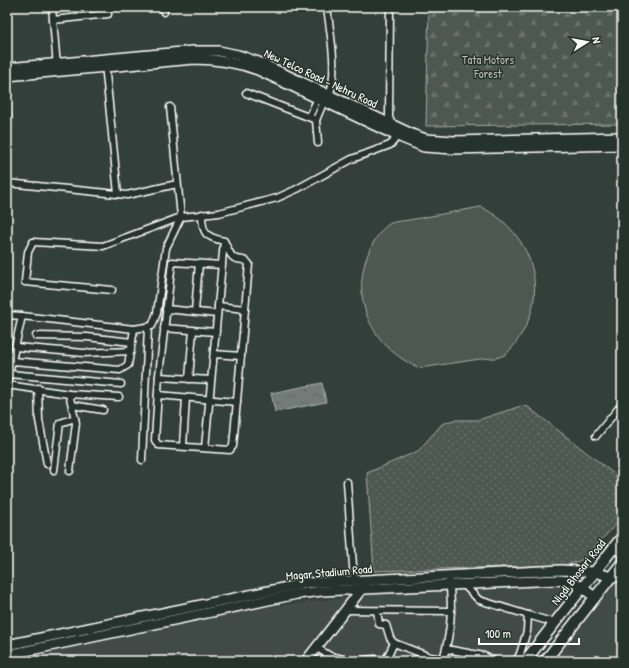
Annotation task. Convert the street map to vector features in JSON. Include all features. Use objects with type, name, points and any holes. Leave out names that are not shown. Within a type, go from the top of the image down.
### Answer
[{"type":"main road","name":"Nigdi Bhosari Road","points":[[523,659],[555,623],[595,572],[618,550],[622,537]]},
{"type":"main road","points":[[545,661],[622,563]]},
{"type":"street","points":[[52,7],[57,67]]},
{"type":"street","points":[[53,20],[108,14],[108,7]]},
{"type":"street","points":[[318,143],[316,120],[324,99],[333,62],[327,7]]},
{"type":"street","points":[[112,290],[24,282],[28,252],[34,242],[103,246],[181,217],[247,207],[277,198],[298,190],[352,159],[390,145],[394,141],[395,135],[389,117],[390,7]]},
{"type":"street","name":"New Telco Road - Nehru Road","points":[[7,68],[57,67],[105,63],[193,51],[261,63],[324,99],[395,135],[424,147],[435,149],[622,145]]},
{"type":"street","points":[[105,63],[118,194]]},
{"type":"street","name":"New Telco Road - Nehru Road","points":[[7,76],[57,67]]},
{"type":"street","points":[[246,93],[316,120]]},
{"type":"street","points":[[7,98],[7,133]]},
{"type":"street","points":[[309,117],[324,99]]},
{"type":"street","name":"New Telco Road - Nehru Road","points":[[324,99],[420,137],[436,141],[622,137]]},
{"type":"street","points":[[7,315],[134,329],[148,328],[152,326],[155,320],[166,248],[181,217],[170,107]]},
{"type":"street","points":[[7,183],[127,195],[177,184]]},
{"type":"street","points":[[202,214],[202,228],[210,238],[224,241],[234,258],[248,262],[232,448],[205,448],[156,443],[159,377],[172,262],[222,265]]},
{"type":"street","points":[[205,448],[224,241]]},
{"type":"street","points":[[195,312],[199,263]]},
{"type":"street","points":[[218,306],[245,309]]},
{"type":"street","points":[[166,308],[217,314]]},
{"type":"street","points":[[22,316],[7,383],[69,394],[119,397]]},
{"type":"street","points":[[142,460],[148,328]]},
{"type":"street","points":[[164,328],[216,332]]},
{"type":"street","points":[[13,361],[120,370],[128,365],[134,329]]},
{"type":"street","points":[[189,379],[193,330]]},
{"type":"street","points":[[36,336],[87,337],[132,342]]},
{"type":"street","points":[[16,347],[84,353],[130,351]]},
{"type":"street","points":[[214,354],[241,356]]},
{"type":"street","points":[[8,374],[121,384]]},
{"type":"street","points":[[159,377],[211,380]]},
{"type":"street","points":[[38,388],[39,420],[47,464]]},
{"type":"street","points":[[69,394],[76,423],[70,470]]},
{"type":"street","points":[[158,395],[237,402]]},
{"type":"street","points":[[183,446],[186,398]]},
{"type":"street","points":[[596,436],[622,404]]},
{"type":"street","points":[[72,405],[103,410]]},
{"type":"street","points":[[54,470],[60,423],[74,418]]},
{"type":"street","points":[[347,482],[354,580]]},
{"type":"street","name":"Magar Stadium Road","points":[[7,655],[297,594],[561,570],[595,572],[611,577]]},
{"type":"street","points":[[611,577],[622,576]]},
{"type":"street","name":"Magar Stadium Road","points":[[7,645],[296,585],[354,580],[449,580],[463,584],[558,580],[572,581],[595,598]]},
{"type":"street","points":[[306,661],[369,580]]},
{"type":"street","points":[[377,611],[379,624],[386,625],[390,638],[394,643],[430,657],[443,660],[450,629],[451,611],[449,580]]},
{"type":"street","points":[[463,584],[479,600],[555,623]]},
{"type":"street","points":[[346,610],[451,611]]},
{"type":"street","points":[[516,661],[523,659],[528,615]]},
{"type":"street","points":[[386,660],[394,643]]},
{"type":"street","points":[[317,648],[330,656],[353,661],[375,659],[394,661]]},
{"type":"street","points":[[446,649],[484,656],[494,661]]},
{"type":"shaded area","points":[[622,565],[622,661],[546,661]]},
{"type":"shaded area","points":[[581,585],[521,661],[7,661],[7,654],[33,647],[260,608],[389,592]]},
{"type":"green space","name":"Tata Motors Forest","points":[[429,7],[622,7],[622,124],[426,126]]},
{"type":"green space","points":[[481,207],[498,217],[512,230],[530,261],[534,279],[534,297],[530,315],[522,333],[511,350],[500,357],[420,368],[404,360],[390,349],[378,336],[370,322],[364,306],[362,289],[363,272],[368,254],[379,234],[391,223]]},
{"type":"green space","points":[[521,406],[528,407],[622,480],[622,515],[617,523],[584,559],[568,565],[374,571],[367,473],[418,451],[442,424],[453,420],[478,420]]},
{"type":"water","points":[[322,383],[326,402],[275,412],[271,393]]}]
